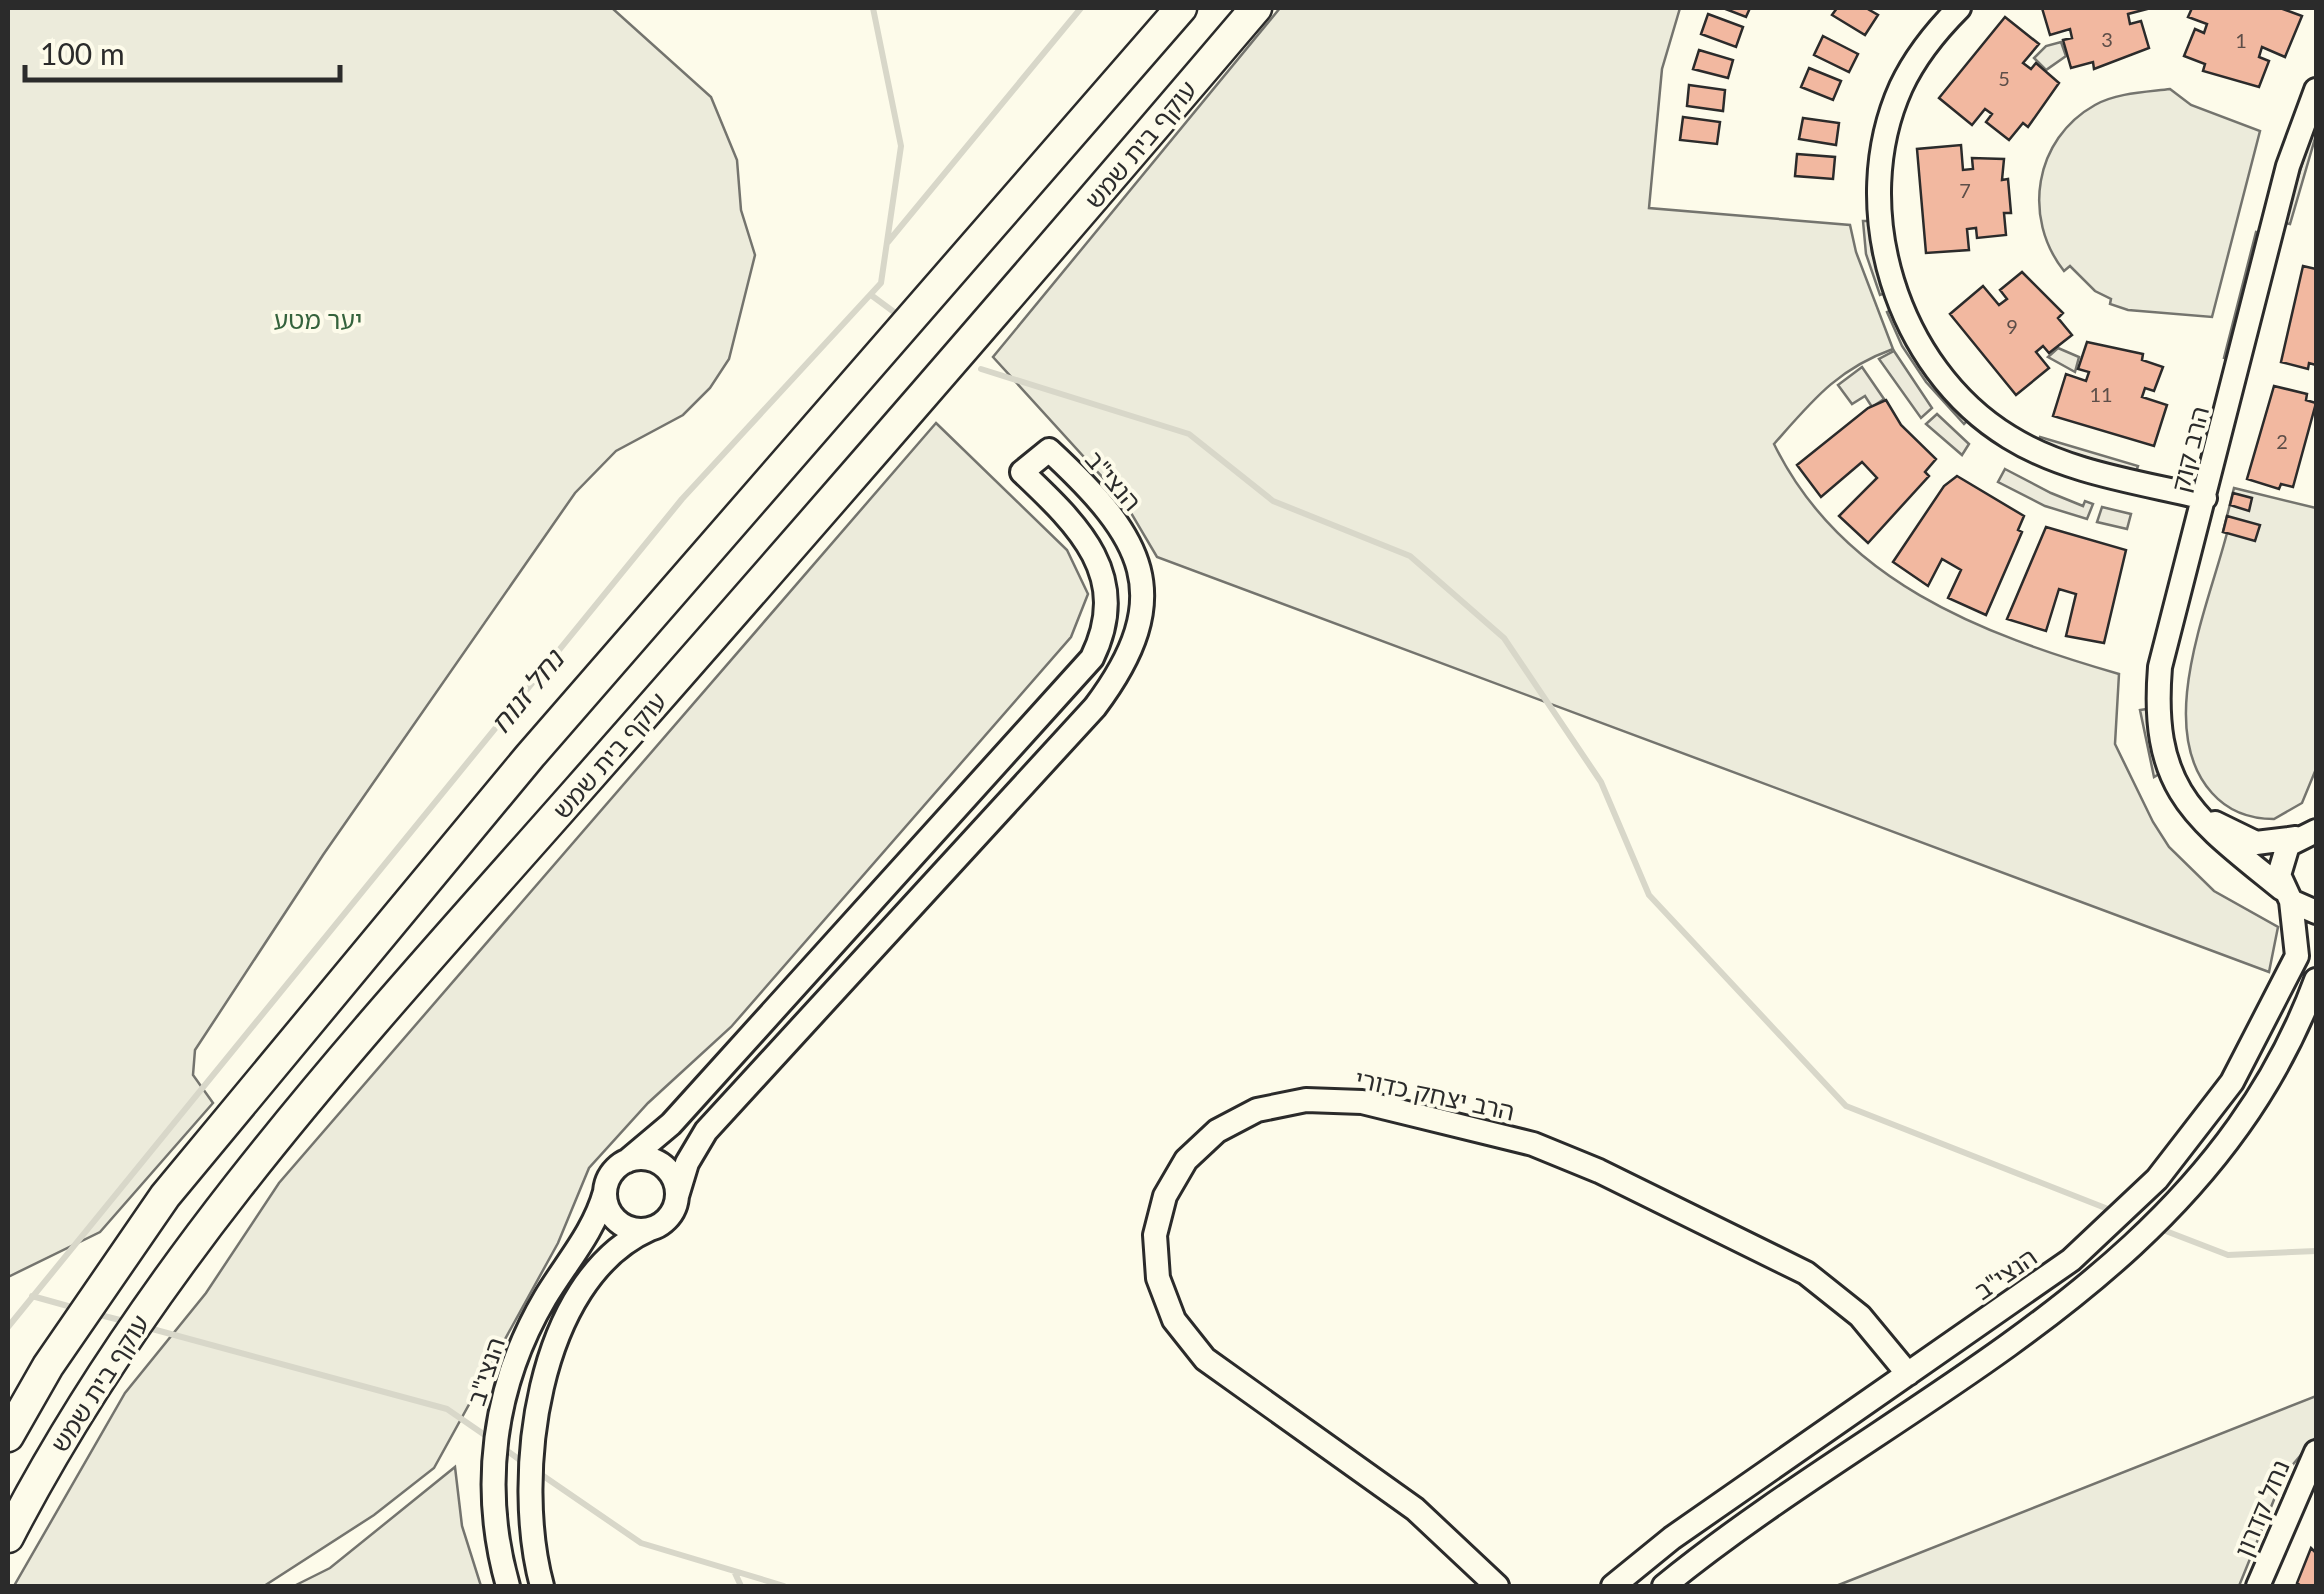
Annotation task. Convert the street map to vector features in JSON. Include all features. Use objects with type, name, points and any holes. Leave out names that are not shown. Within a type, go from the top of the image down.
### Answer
[{"type":"main road","name":"עוקף בית שמש","points":[[8,1436],[48,1366],[165,1196],[530,756],[1180,8]]},
{"type":"main road","name":"עוקף בית שמש","points":[[8,1537],[79,1410],[197,1236],[316,1088],[972,342],[1256,8]]},
{"type":"street","points":[[1959,8],[1911,69],[1893,108],[1882,151],[1883,251],[1916,338],[1963,401],[2004,435],[2062,462],[2205,498]]},
{"type":"street","name":"הרב קוק","points":[[2314,100],[2288,166],[2160,667],[2156,709],[2169,770],[2187,800],[2228,850],[2286,895],[2316,912]]},
{"type":"street","name":"הנצי\"ב","points":[[627,1161],[671,1124],[1092,658],[1108,615],[1103,574],[1081,534],[1022,472],[1049,450],[1093,492],[1128,540],[1144,589],[1135,644],[1095,707],[706,1131],[687,1163],[677,1196]]},
{"type":"street","name":"הרב קוק","points":[[2187,800],[2225,830],[2246,840],[2265,844],[2307,832]]},
{"type":"street","name":"הנצי\"ב","points":[[1613,1586],[1672,1538],[2086,1247],[2184,1149],[2253,1046],[2297,956],[2280,862],[2307,832]]},
{"type":"street","points":[[1664,1586],[2074,1298],[2148,1235],[2203,1174],[2252,1108],[2293,1034],[2316,980]]},
{"type":"street","name":"הרב יצחק כדורי","points":[[1497,1586],[1415,1508],[1204,1359],[1174,1320],[1158,1278],[1158,1222],[1165,1196],[1186,1160],[1217,1131],[1257,1110],[1306,1100],[1362,1102],[1533,1144],[1599,1171],[1806,1273],[1860,1316],[1908,1374]]},
{"type":"street","points":[[542,1586],[529,1511],[529,1455],[538,1398],[558,1340],[589,1283],[617,1249],[650,1229],[668,1217],[677,1196],[674,1180],[660,1163],[643,1158],[627,1161],[610,1175],[605,1192],[608,1208],[618,1222],[633,1229],[650,1229]]},
{"type":"street","name":"הנצי\"ב","points":[[508,1586],[496,1523],[495,1430],[526,1335],[597,1216],[605,1192]]},
{"type":"street","name":"נחל קדרון","points":[[2258,1586],[2316,1452]]},
{"type":"green space","name":"יער מטע","points":[[8,8],[612,8],[711,97],[737,160],[741,210],[755,255],[729,359],[710,388],[683,415],[616,451],[575,493],[323,855],[195,1050],[193,1075],[213,1103],[100,1232],[8,1277]]},
{"type":"green space","points":[[1280,8],[1680,8],[1662,69],[1649,208],[1850,225],[1856,252],[1893,349],[1841,377],[1774,444],[1802,492],[1837,532],[1876,566],[1920,595],[2016,640],[2119,674],[2115,744],[2153,822],[2169,847],[2214,891],[2278,927],[2269,972],[1157,557],[1124,501],[993,357]]},
{"type":"green space","points":[[2170,89],[2191,105],[2260,131],[2212,317],[2128,310],[2110,304],[2111,299],[2095,291],[2070,266],[2064,271],[2043,227],[2039,204],[2047,158],[2074,120],[2112,98]]},
{"type":"green space","points":[[936,423],[1067,550],[1088,594],[1071,637],[731,1027],[648,1103],[589,1168],[558,1243],[434,1468],[374,1515],[264,1586],[14,1586],[125,1393],[206,1293],[279,1183]]},
{"type":"green space","points":[[2234,488],[2316,508],[2316,769],[2302,803],[2274,819],[2240,813],[2218,799],[2195,766],[2187,736],[2191,667],[2227,533],[2223,532]]},
{"type":"green space","points":[[2316,1396],[2316,1437],[2284,1475],[2239,1586],[1836,1586]]},
{"type":"green space","points":[[455,1467],[462,1526],[481,1586],[294,1586],[330,1568]]},
{"type":"shaded area","points":[[2061,42],[2066,56],[2046,70],[2034,58],[2046,46]]},
{"type":"shaded area","points":[[2316,119],[2316,135],[2290,224],[2284,223]]},
{"type":"shaded area","points":[[1863,221],[1870,221],[1872,253],[1886,293],[1880,295],[1866,254]]},
{"type":"shaded area","points":[[2256,232],[2262,234],[2230,360],[2224,358]]},
{"type":"shaded area","points":[[1893,309],[1968,420],[1964,424],[1926,382],[1902,346],[1887,312]]},
{"type":"shaded area","points":[[2058,348],[2079,357],[2075,372],[2048,357]]},
{"type":"shaded area","points":[[1894,351],[1932,408],[1921,418],[1879,359]]},
{"type":"shaded area","points":[[1862,367],[1884,399],[1872,407],[1865,396],[1852,404],[1838,385]]},
{"type":"shaded area","points":[[1937,414],[1969,444],[1962,455],[1926,424]]},
{"type":"shaded area","points":[[2040,437],[2138,466],[2136,472],[2038,443]]},
{"type":"shaded area","points":[[2005,469],[2083,506],[2085,501],[2093,504],[2087,519],[2045,506],[1998,482]]},
{"type":"shaded area","points":[[2102,507],[2131,514],[2127,529],[2097,522]]},
{"type":"shaded area","points":[[2147,709],[2159,774],[2154,777],[2140,710]]},
{"type":"building","points":[[1723,8],[1750,8],[1746,17]]},
{"type":"building","points":[[1837,8],[1866,8],[1878,15],[1865,35],[1832,15]]},
{"type":"building","points":[[2042,8],[2151,8],[2128,14],[2130,24],[2141,21],[2149,48],[2094,69],[2093,62],[2071,68],[2063,40],[2072,38],[2070,29],[2050,35]]},
{"type":"building","points":[[2192,8],[2280,8],[2302,16],[2285,57],[2262,47],[2259,57],[2269,61],[2259,87],[2203,71],[2205,64],[2184,56],[2195,29],[2204,33],[2207,24],[2188,17]]},
{"type":"building","points":[[1708,14],[1743,27],[1736,47],[1701,34]]},
{"type":"building","points":[[2005,17],[2039,44],[2023,63],[2031,69],[2036,63],[2059,83],[2028,127],[2023,123],[2009,140],[1986,122],[1992,114],[1985,109],[1972,125],[1939,98]]},
{"type":"building","points":[[1823,36],[1858,54],[1849,72],[1814,55]]},
{"type":"building","points":[[1699,50],[1733,60],[1728,78],[1693,69]]},
{"type":"building","points":[[1809,68],[1841,81],[1833,100],[1801,87]]},
{"type":"building","points":[[1689,85],[1725,90],[1723,111],[1687,106]]},
{"type":"building","points":[[1683,117],[1720,122],[1717,144],[1680,140]]},
{"type":"building","points":[[1803,118],[1839,123],[1836,145],[1799,139]]},
{"type":"building","points":[[1961,145],[1963,170],[1973,169],[1972,158],[2004,159],[2002,180],[2008,179],[2011,213],[2004,213],[2006,235],[1977,238],[1976,228],[1967,229],[1969,250],[1926,253],[1917,149]]},
{"type":"building","points":[[1797,154],[1835,157],[1833,179],[1795,176]]},
{"type":"building","points":[[2303,266],[2316,269],[2316,365],[2309,363],[2308,369],[2281,362]]},
{"type":"building","points":[[2022,272],[2063,313],[2058,318],[2072,335],[2049,353],[2043,346],[2036,352],[2049,368],[2016,395],[1950,314],[1983,286],[1999,305],[2007,299],[2000,290]]},
{"type":"building","points":[[2087,342],[2143,354],[2142,360],[2163,367],[2154,391],[2145,388],[2142,397],[2167,405],[2154,446],[2053,416],[2066,374],[2086,381],[2089,372],[2078,369]]},
{"type":"building","points":[[2274,386],[2307,394],[2306,400],[2316,403],[2293,487],[2281,484],[2279,489],[2247,479]]},
{"type":"building","points":[[1886,400],[1901,425],[1936,459],[1925,472],[1929,476],[1868,543],[1839,516],[1877,478],[1862,462],[1821,497],[1797,465],[1868,408]]},
{"type":"building","points":[[1957,476],[2024,516],[2018,530],[2022,532],[1986,615],[1948,598],[1961,570],[1942,559],[1928,586],[1893,562],[1944,486]]},
{"type":"building","points":[[2233,493],[2252,498],[2249,511],[2230,505]]},
{"type":"building","points":[[2227,516],[2260,525],[2255,541],[2223,532]]},
{"type":"building","points":[[2046,527],[2126,550],[2104,643],[2066,636],[2076,594],[2059,589],[2046,631],[2007,619]]},
{"type":"building","points":[[2311,1548],[2316,1553],[2316,1586],[2301,1586],[2297,1583]]},
{"type":"waterway","name":"נחל זנוח","points":[[8,1327],[682,499],[881,283],[901,146],[873,8]]},
{"type":"waterway","points":[[888,242],[1081,8]]},
{"type":"waterway","points":[[871,295],[894,312]]},
{"type":"waterway","points":[[981,369],[1189,434],[1273,501],[1410,556],[1504,638],[1601,782],[1649,895],[1846,1106],[2113,1211]]},
{"type":"waterway","points":[[2158,1228],[2228,1255],[2316,1251]]},
{"type":"waterway","points":[[32,1296],[75,1308]]},
{"type":"waterway","points":[[96,1314],[128,1322]]},
{"type":"waterway","points":[[145,1327],[447,1409],[492,1440]]},
{"type":"waterway","points":[[502,1447],[524,1463]]},
{"type":"waterway","points":[[539,1473],[641,1543],[784,1586]]},
{"type":"waterway","points":[[734,1571],[741,1586]]}]
